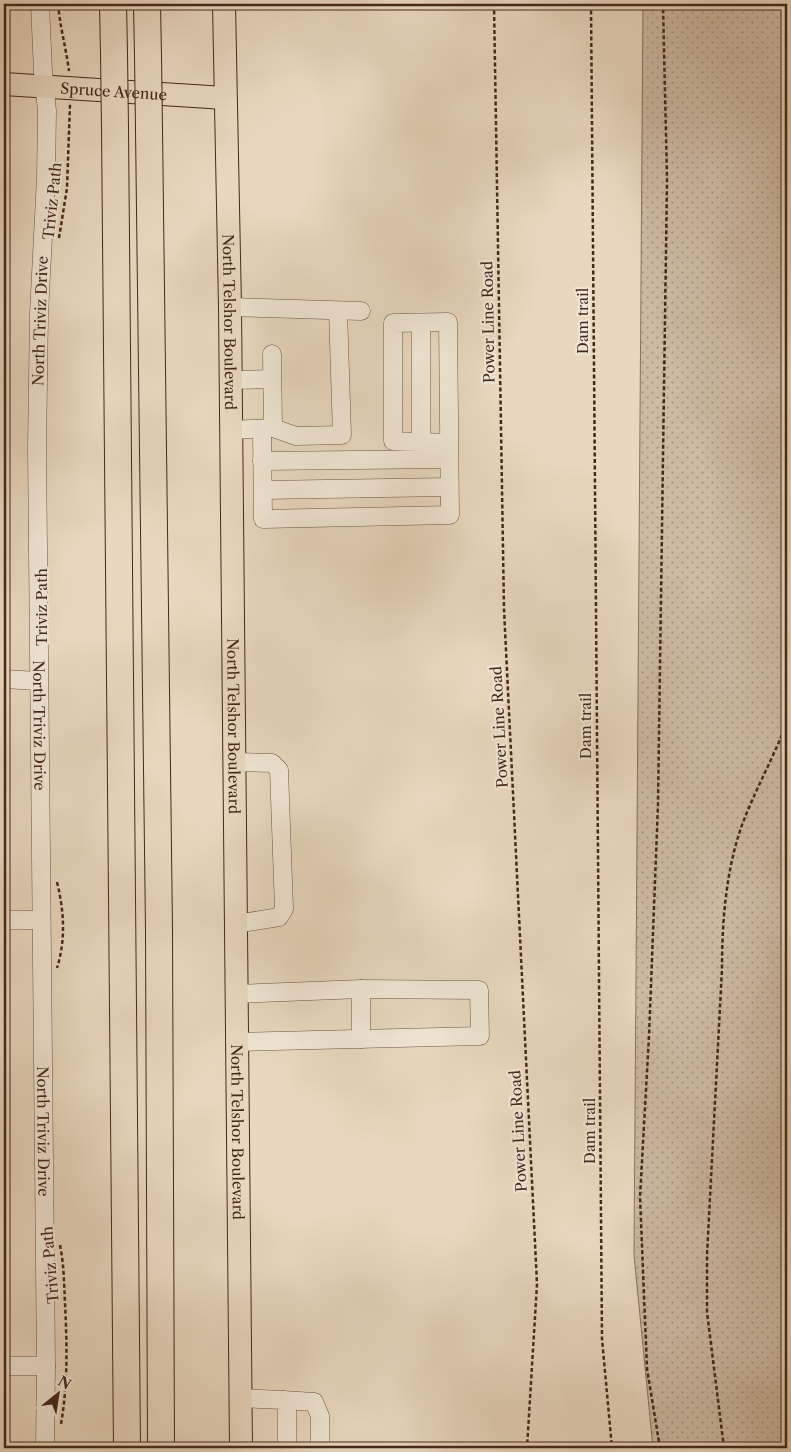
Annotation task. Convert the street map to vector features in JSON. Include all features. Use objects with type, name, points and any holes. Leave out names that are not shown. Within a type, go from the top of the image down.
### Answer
[{"type":"highway","points":[[113,4],[126,1448]]},
{"type":"highway","points":[[147,4],[160,939],[161,1448]]},
{"type":"main road","name":"North Telshor Boulevard","points":[[224,4],[230,307],[241,1448]]},
{"type":"main road","name":"Spruce Avenue","points":[[4,84],[225,98]]},
{"type":"street","name":"North Triviz Drive","points":[[40,4],[47,111],[46,178],[39,313],[37,448],[46,1366],[45,1448]]},
{"type":"street","points":[[230,307],[361,311]]},
{"type":"street","points":[[231,430],[267,428],[296,436],[342,435],[338,310]]},
{"type":"street","points":[[272,354],[272,379],[262,461],[263,518],[450,515],[448,322],[393,323],[393,441],[421,442],[449,451]]},
{"type":"street","points":[[421,323],[421,442]]},
{"type":"street","points":[[230,380],[272,379]]},
{"type":"street","points":[[262,461],[449,451]]},
{"type":"street","points":[[263,490],[449,487]]},
{"type":"street","points":[[4,679],[38,681]]},
{"type":"street","points":[[234,762],[272,763],[279,770],[284,909],[279,917],[236,924]]},
{"type":"street","points":[[4,920],[41,920]]},
{"type":"street","points":[[361,989],[361,1039]]},
{"type":"street","points":[[236,994],[361,989],[479,990],[480,1036],[237,1042]]},
{"type":"street","points":[[4,1366],[46,1366]]},
{"type":"street","points":[[240,1398],[314,1402],[320,1416],[320,1448]]},
{"type":"street","points":[[283,1400],[287,1407],[287,1448]]},
{"type":"path","points":[[58,4],[60,23],[66,44],[69,72]]},
{"type":"path","name":"Power Line Road","points":[[494,4],[504,609],[537,1284],[527,1448]]},
{"type":"path","name":"Dam trail","points":[[591,4],[602,1339],[612,1448]]},
{"type":"path","points":[[660,1448],[647,1369],[640,1197],[649,1036],[658,804],[667,180],[662,4]]},
{"type":"path","name":"Triviz Path","points":[[58,240],[67,188],[70,97]]},
{"type":"path","points":[[724,1448],[707,1312],[707,1246],[722,969],[722,935],[731,861],[743,823],[779,745],[787,722]]},
{"type":"path","points":[[56,880],[64,918],[62,952],[57,969]]},
{"type":"path","name":"Triviz Path","points":[[60,1244],[65,1288],[67,1368],[60,1430]]},
{"type":"shaded area","points":[[643,4],[787,4],[787,1448],[653,1448],[634,1255]]}]
